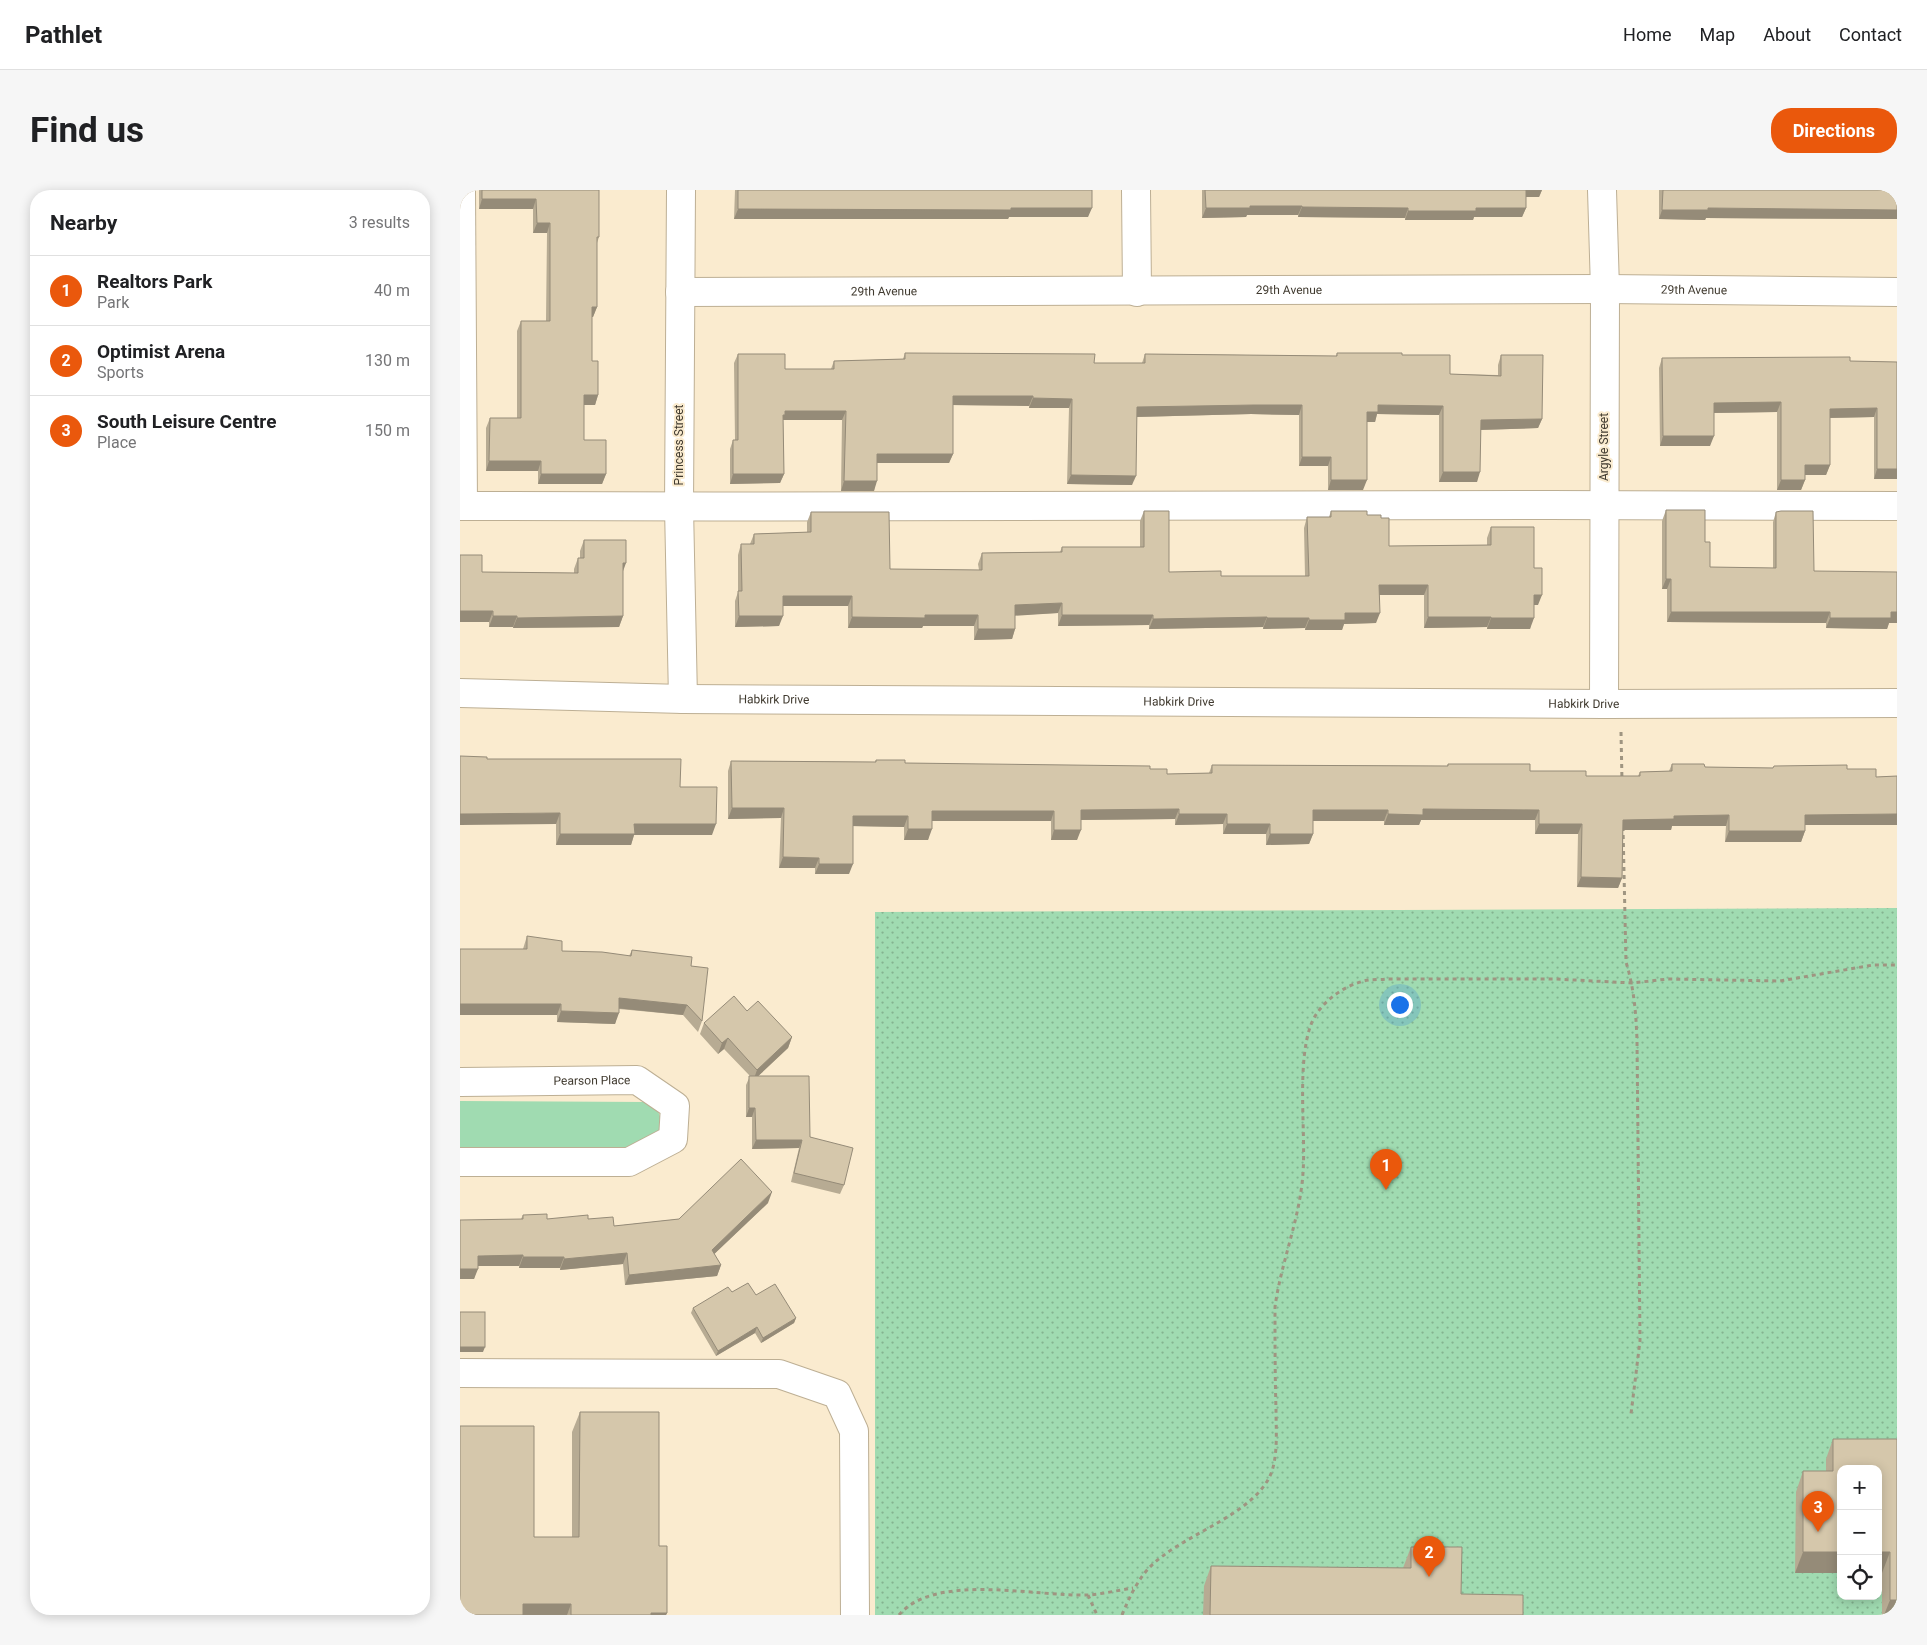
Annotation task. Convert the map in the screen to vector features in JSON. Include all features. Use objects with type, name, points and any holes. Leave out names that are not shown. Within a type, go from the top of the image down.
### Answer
[{"type":"street","points":[[461,190],[461,506],[1603,504],[1897,506]]},
{"type":"street","name":"Princess Street","points":[[681,190],[678,507],[683,699]]},
{"type":"street","points":[[1136,190],[1137,292]]},
{"type":"street","name":"Argyle Street","points":[[1602,190],[1605,289],[1603,504],[1612,704]]},
{"type":"street","name":"29th Avenue","points":[[680,292],[1605,289],[1897,292]]},
{"type":"street","name":"Habkirk Drive","points":[[460,693],[683,699],[1612,704],[1897,703]]},
{"type":"street","name":"Pearson Place","points":[[460,1082],[637,1080],[675,1106],[673,1138],[629,1162],[460,1162]]},
{"type":"street","points":[[460,1372],[779,1374],[837,1394],[854,1431],[855,1615]]},
{"type":"path","points":[[1612,704],[1622,783]]},
{"type":"path","points":[[1623,823],[1626,962],[1632,983],[1636,1010],[1637,1040],[1640,1342],[1631,1414]]},
{"type":"path","points":[[1122,1615],[1133,1588],[1149,1568],[1163,1556],[1255,1497],[1266,1485],[1273,1469],[1276,1442],[1275,1307],[1278,1286],[1298,1208],[1303,1174],[1306,1044],[1313,1022],[1324,1004],[1340,991],[1364,981],[1555,979],[1632,983],[1668,979],[1780,981],[1873,965],[1897,965]]},
{"type":"path","points":[[900,1615],[905,1608],[922,1597],[942,1592],[973,1590],[1088,1595],[1133,1588]]},
{"type":"path","points":[[1088,1595],[1097,1615]]},
{"type":"green space","points":[[1897,908],[1897,1615],[875,1615],[875,912]]},
{"type":"green space","points":[[460,1101],[647,1102],[659,1113],[662,1130],[640,1147],[460,1147]]},
{"type":"building","points":[[482,190],[599,190],[597,307],[592,307],[592,361],[598,361],[598,395],[584,395],[584,440],[606,440],[606,474],[541,474],[541,461],[489,461],[490,418],[521,418],[521,321],[550,321],[550,223],[537,223],[536,199],[482,199]]},
{"type":"building","points":[[738,190],[1092,190],[1092,208],[1011,208],[1011,210],[738,209]]},
{"type":"building","points":[[1205,190],[1526,190],[1526,208],[1476,208],[1476,211],[1408,211],[1408,208],[1302,206],[1206,208]]},
{"type":"building","points":[[1663,190],[1897,190],[1897,210],[1708,208],[1708,210],[1662,210]]},
{"type":"building","points":[[905,353],[1095,354],[1094,363],[1145,363],[1145,354],[1337,356],[1337,353],[1402,353],[1402,355],[1450,355],[1450,374],[1501,376],[1501,355],[1543,355],[1542,419],[1481,420],[1480,472],[1443,472],[1443,406],[1378,405],[1378,412],[1367,412],[1367,480],[1331,480],[1331,457],[1302,457],[1302,405],[1137,407],[1136,476],[1071,475],[1072,399],[1033,398],[1033,396],[953,396],[953,454],[877,454],[877,481],[844,481],[846,411],[785,411],[785,415],[783,415],[784,474],[733,474],[733,440],[738,440],[738,354],[785,354],[785,369],[834,369],[834,361],[905,359]]},
{"type":"building","points":[[1850,357],[1850,361],[1897,362],[1897,469],[1877,469],[1877,408],[1830,409],[1830,465],[1805,465],[1805,480],[1781,480],[1781,402],[1714,403],[1714,436],[1663,436],[1662,358]]},
{"type":"building","points":[[1666,510],[1705,510],[1705,542],[1710,542],[1710,567],[1776,568],[1776,512],[1813,511],[1814,571],[1897,572],[1897,612],[1891,612],[1891,618],[1830,618],[1830,612],[1671,612],[1671,579],[1666,579]]},
{"type":"building","points":[[1144,511],[1169,511],[1169,572],[1221,571],[1221,576],[1309,576],[1307,517],[1331,517],[1331,511],[1367,511],[1367,515],[1381,515],[1381,518],[1389,518],[1389,546],[1491,545],[1491,527],[1534,527],[1534,568],[1542,568],[1542,595],[1534,595],[1534,618],[1428,617],[1428,585],[1379,585],[1380,613],[1345,613],[1345,620],[1267,617],[1153,619],[1153,615],[1062,615],[1062,603],[1015,605],[1015,629],[978,629],[978,615],[925,615],[925,618],[852,617],[852,596],[783,596],[783,616],[739,616],[738,591],[742,591],[741,544],[754,544],[754,534],[811,532],[811,512],[889,512],[890,569],[982,570],[982,553],[1062,552],[1062,547],[1144,547]]},
{"type":"building","points":[[584,540],[626,540],[626,563],[623,563],[623,616],[517,618],[517,616],[493,616],[493,611],[460,611],[460,555],[482,555],[482,572],[578,573],[578,558],[584,558]]},
{"type":"building","points":[[460,756],[487,757],[487,759],[681,759],[680,787],[717,787],[716,824],[634,824],[635,834],[560,834],[560,813],[460,814]]},
{"type":"building","points":[[876,760],[905,760],[905,763],[1150,766],[1150,769],[1167,769],[1167,774],[1212,773],[1212,765],[1448,766],[1448,764],[1530,764],[1530,771],[1586,771],[1586,776],[1640,776],[1640,772],[1672,771],[1672,764],[1704,764],[1705,767],[1773,768],[1774,766],[1847,765],[1847,769],[1876,769],[1876,777],[1897,776],[1897,814],[1805,815],[1805,831],[1729,831],[1729,815],[1674,816],[1674,819],[1623,820],[1622,878],[1581,877],[1582,824],[1539,824],[1539,810],[1423,809],[1423,815],[1388,814],[1388,810],[1313,810],[1313,834],[1270,834],[1270,824],[1227,824],[1227,814],[1179,814],[1179,809],[1081,810],[1081,830],[1054,830],[1054,811],[932,811],[932,829],[908,829],[908,816],[853,816],[853,864],[819,864],[819,858],[783,857],[784,808],[732,808],[731,761],[876,762]]},
{"type":"building","points":[[527,936],[562,941],[562,951],[602,952],[631,956],[632,950],[692,957],[691,966],[708,968],[702,1021],[687,1005],[619,998],[619,1013],[561,1011],[561,1004],[460,1004],[460,949],[527,949]]},
{"type":"building","points":[[734,996],[747,1011],[758,1001],[792,1037],[757,1070],[728,1038],[722,1043],[704,1023]]},
{"type":"building","points":[[749,1076],[809,1076],[810,1137],[853,1148],[844,1185],[794,1173],[802,1140],[756,1140],[755,1108],[749,1108]]},
{"type":"building","points":[[741,1159],[772,1192],[712,1250],[721,1265],[629,1275],[627,1253],[564,1259],[564,1257],[523,1257],[523,1255],[478,1256],[478,1269],[460,1269],[460,1220],[523,1219],[523,1215],[547,1214],[547,1219],[588,1215],[588,1219],[613,1217],[614,1226],[679,1219]]},
{"type":"building","points":[[748,1283],[756,1295],[775,1284],[796,1318],[763,1338],[757,1327],[718,1351],[693,1308],[728,1287],[732,1292]]},
{"type":"building","points":[[460,1312],[485,1312],[485,1347],[460,1347]]},
{"type":"building","points":[[580,1412],[659,1412],[659,1546],[667,1546],[667,1613],[651,1613],[651,1615],[571,1615],[571,1604],[523,1604],[523,1615],[460,1615],[460,1426],[534,1426],[534,1537],[579,1537]]},
{"type":"building","points":[[1833,1439],[1897,1439],[1897,1600],[1890,1600],[1890,1552],[1882,1552],[1882,1465],[1837,1465],[1837,1552],[1803,1552],[1803,1471],[1833,1471]]},
{"type":"building","points":[[1411,1547],[1462,1547],[1461,1594],[1523,1595],[1523,1615],[1210,1615],[1211,1566],[1411,1568]]},
{"type":"place","name":"Realtors Park","points":[[1386,1190]]},
{"type":"place","name":"South Leisure Centre","points":[[1818,1532]]},
{"type":"place","name":"Optimist Arena","points":[[1429,1577]]}]
